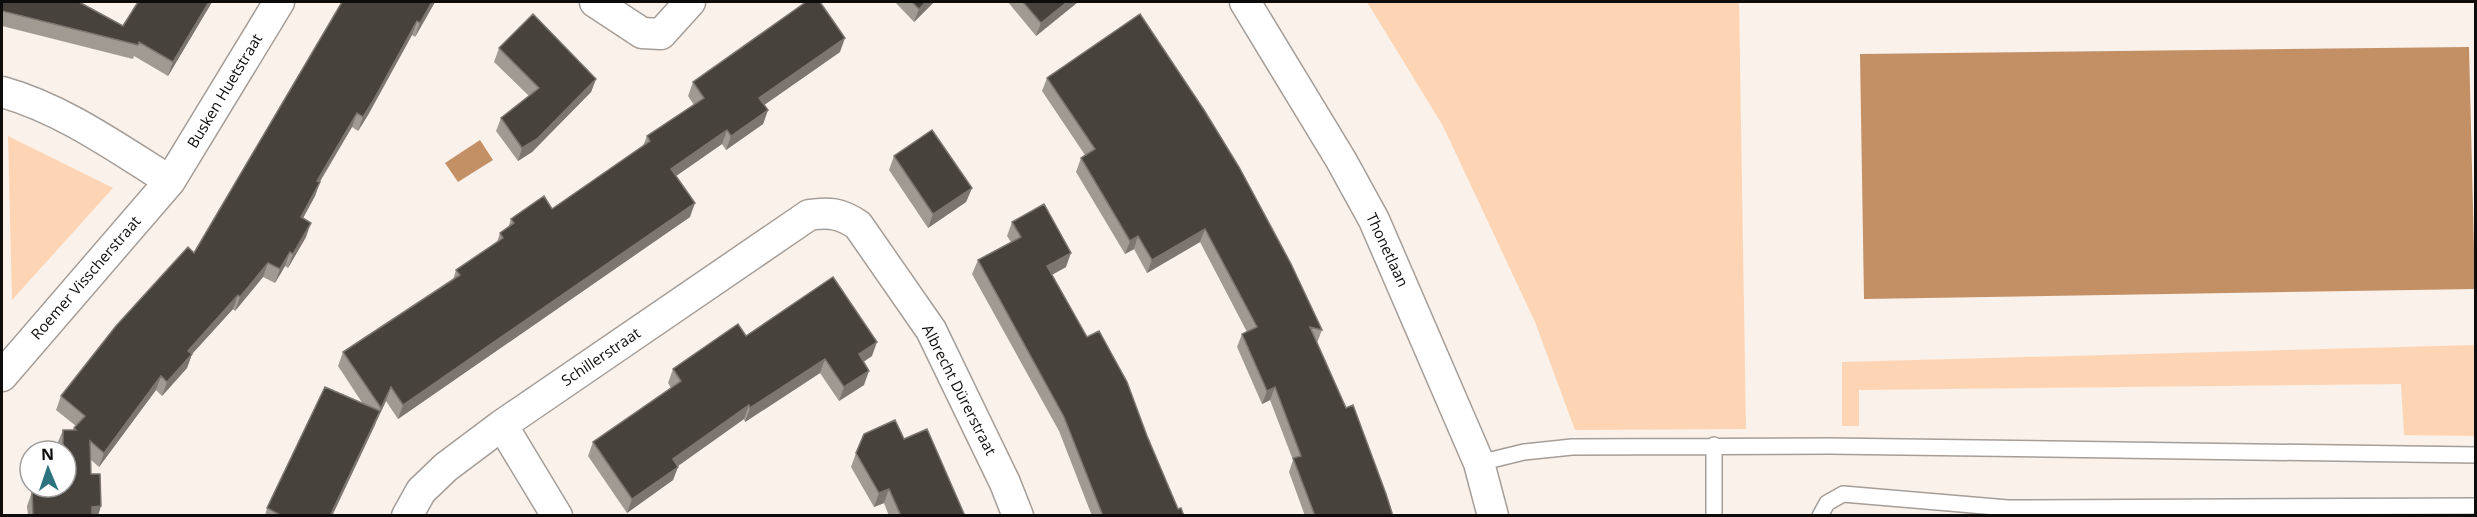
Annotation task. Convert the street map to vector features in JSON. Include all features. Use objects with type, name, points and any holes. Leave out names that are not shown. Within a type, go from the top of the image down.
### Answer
[{"type":"street","name":"Busken Huetstraat","points":[[170,181],[279,2]]},
{"type":"street","points":[[595,2],[642,33],[661,34],[690,2]]},
{"type":"street","name":"Thonetlaan","points":[[1245,2],[1341,160],[1374,220],[1438,363],[1479,463],[1492,516]]},
{"type":"street","points":[[2,92],[48,110],[101,138],[170,181]]},
{"type":"street","name":"Roemer Visscherstraat","points":[[2,376],[170,181]]},
{"type":"street","name":"Albrecht Dürerstraat","points":[[809,215],[829,212],[844,215],[858,225],[931,330],[1005,483],[1018,516]]},
{"type":"street","name":"Schillerstraat","points":[[407,516],[421,491],[446,467],[502,425],[809,215]]},
{"type":"street","points":[[502,425],[557,516]]},
{"type":"lane","points":[[1479,463],[1524,452],[1572,447],[1714,445],[2475,455]]},
{"type":"lane","points":[[1714,445],[1714,516]]},
{"type":"lane","points":[[1820,516],[1827,502],[1843,494],[2008,508],[2475,506]]},
{"type":"shaded area","points":[[1367,2],[1739,2],[1746,429],[1575,430],[1535,322],[1443,126]]},
{"type":"shaded area","points":[[2469,47],[2475,289],[1864,299],[1860,54]]},
{"type":"shaded area","points":[[8,136],[113,188],[12,300]]},
{"type":"shaded area","points":[[480,140],[493,160],[458,182],[445,163]]},
{"type":"shaded area","points":[[2475,345],[2475,436],[2404,435],[2401,384],[1859,390],[1859,426],[1842,426],[1842,362]]},
{"type":"building","points":[[2,2],[79,2],[123,26],[138,2],[209,2],[173,62],[139,42],[138,45],[2,11]]},
{"type":"building","points":[[342,2],[432,2],[420,23],[417,21],[363,117],[357,113],[317,181],[320,182],[301,217],[311,223],[293,254],[290,252],[280,269],[268,263],[240,297],[238,295],[188,351],[192,354],[167,382],[161,376],[104,453],[90,441],[91,474],[100,474],[101,506],[92,507],[92,516],[33,516],[32,499],[78,499],[78,439],[63,439],[63,430],[76,430],[74,428],[85,416],[61,396],[116,326],[188,247],[194,253]]},
{"type":"building","points":[[806,2],[820,2],[845,38],[759,98],[768,110],[731,136],[727,130],[671,169],[695,203],[403,405],[391,387],[381,408],[343,352],[460,275],[456,270],[503,238],[500,233],[514,223],[511,219],[544,196],[552,209],[650,141],[647,136],[704,98],[693,82]]},
{"type":"building","points":[[912,2],[926,2],[919,9]]},
{"type":"building","points":[[1023,2],[1067,2],[1041,23]]},
{"type":"building","points":[[533,14],[596,79],[537,139],[522,148],[501,118],[539,88],[499,48]]},
{"type":"building","points":[[1140,14],[1239,167],[1291,264],[1322,330],[1310,327],[1346,408],[1353,405],[1393,516],[1315,516],[1293,458],[1301,456],[1275,387],[1267,391],[1242,334],[1257,327],[1205,229],[1152,260],[1138,236],[1130,241],[1081,158],[1095,149],[1047,78]]},
{"type":"building","points":[[932,130],[972,188],[933,214],[894,156]]},
{"type":"building","points":[[1044,204],[1071,253],[1047,266],[1087,337],[1099,331],[1127,382],[1178,509],[1181,508],[1184,516],[1103,516],[1064,417],[978,260],[1021,237],[1012,222]]},
{"type":"building","points":[[833,277],[877,342],[859,354],[869,371],[844,387],[825,359],[750,408],[749,405],[673,459],[678,467],[632,499],[593,442],[681,381],[673,369],[738,324],[746,336]]},
{"type":"building","points":[[325,387],[380,411],[330,516],[282,516],[267,508]]},
{"type":"building","points":[[895,420],[904,439],[927,429],[965,516],[901,516],[889,489],[879,493],[856,453],[864,434]]}]
